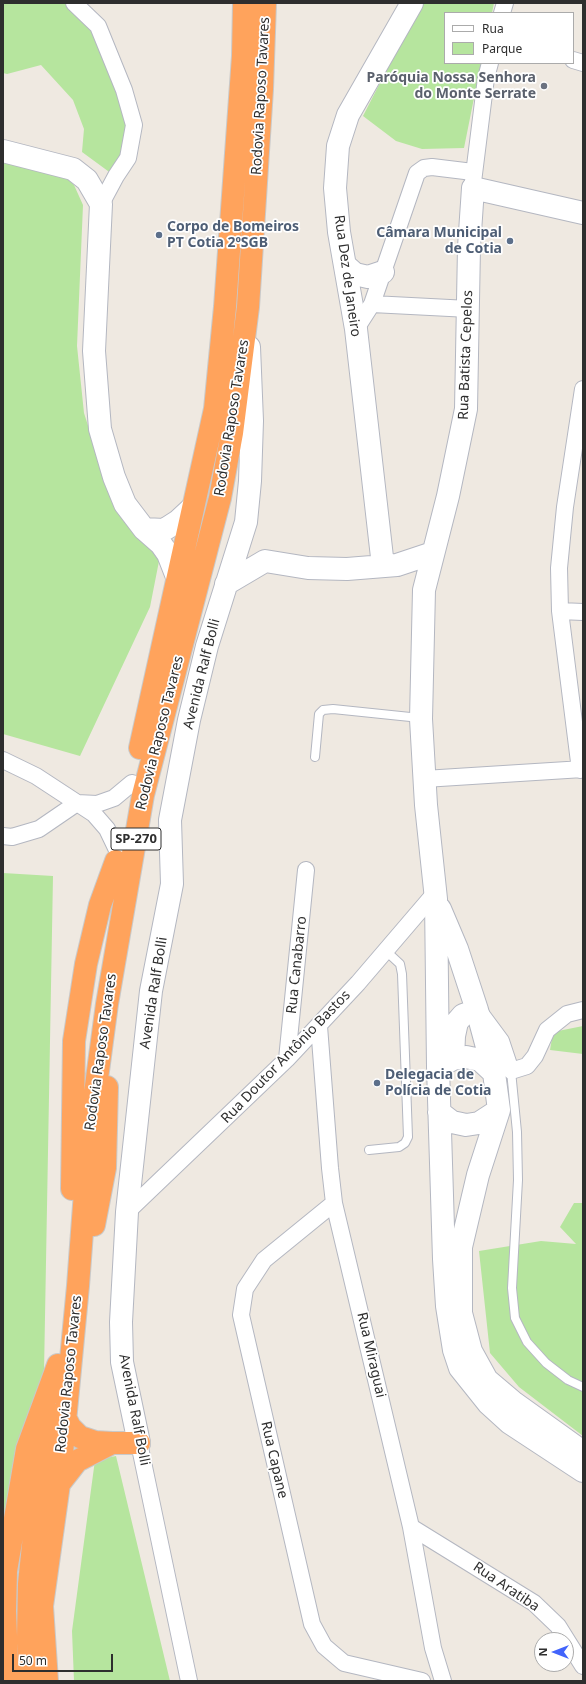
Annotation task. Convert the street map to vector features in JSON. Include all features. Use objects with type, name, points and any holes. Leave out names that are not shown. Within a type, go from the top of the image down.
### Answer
[{"type":"highway","name":"Rodovia Raposo Tavares","points":[[30,1681],[28,1584],[37,1507],[58,1365],[72,1194],[81,1108],[117,857],[132,783],[158,672],[192,508],[215,409],[225,307],[242,72],[244,3]]},
{"type":"highway","name":"Rodovia Raposo Tavares","points":[[47,1681],[42,1606],[59,1484],[64,1415],[78,1286],[92,1232],[105,1168],[108,1004],[143,795],[220,498],[232,433],[248,307],[262,89],[265,3]]},
{"type":"highway","points":[[10,1681],[6,1653],[5,1572],[27,1449],[58,1365]]},
{"type":"highway","points":[[64,1415],[70,1427],[80,1437],[95,1442],[139,1443]]},
{"type":"highway","points":[[59,1484],[77,1461],[112,1443]]},
{"type":"main road","name":"Rua Dez de Janeiro","points":[[390,566],[356,329],[340,232],[335,188],[338,146],[348,116],[412,3]]},
{"type":"main road","points":[[3,151],[73,169],[87,180],[101,204],[94,351],[100,429],[114,477],[125,504],[144,530],[161,544],[168,554],[177,577]]},
{"type":"main road","points":[[473,180],[583,213]]},
{"type":"main road","name":"Rua Batista Cepelos","points":[[435,896],[424,779],[421,718],[424,590],[432,553],[448,496],[466,409],[469,247],[473,180]]},
{"type":"main road","points":[[346,266],[355,274],[368,277],[383,272]]},
{"type":"main road","name":"Avenida Ralf Bolli","points":[[139,1443],[122,1362],[121,1322],[127,1212],[151,991],[172,884],[170,820],[189,720],[207,646],[246,522],[250,481],[252,421],[248,307]]},
{"type":"main road","points":[[144,530],[164,530],[178,521],[192,508]]},
{"type":"main road","points":[[242,535],[265,562]]},
{"type":"main road","points":[[226,584],[265,562],[308,568],[347,569],[390,566],[432,553]]},
{"type":"main road","points":[[390,566],[424,590]]},
{"type":"main road","points":[[435,896],[477,1010],[502,1072],[499,1110],[478,1176],[461,1247],[461,1313],[471,1351],[487,1380],[513,1402],[583,1452]]},
{"type":"main road","points":[[435,896],[445,1063],[439,1112],[444,1267],[447,1306],[454,1350],[460,1368],[483,1398],[510,1423],[583,1471]]},
{"type":"main road","points":[[445,1063],[457,1022],[464,1014],[477,1010]]},
{"type":"main road","points":[[445,1063],[466,1057],[480,1060],[502,1072]]},
{"type":"main road","points":[[439,1112],[452,1122],[466,1126],[479,1123],[499,1110]]},
{"type":"street","points":[[74,3],[98,26],[124,90],[134,124],[128,158],[116,176],[101,204]]},
{"type":"street","points":[[356,329],[372,304],[417,173],[424,168],[432,167],[473,180],[486,78],[490,64]]},
{"type":"street","points":[[372,304],[469,309]]},
{"type":"street","points":[[424,779],[582,769],[560,611],[559,568],[565,507],[583,389]]},
{"type":"street","points":[[560,611],[583,612]]},
{"type":"street","points":[[3,760],[36,776],[94,814],[107,829],[117,857]]},
{"type":"street","points":[[3,836],[12,837],[39,829],[77,803],[97,804],[114,798],[132,783]]},
{"type":"street","name":"Rua Canabarro","points":[[287,1059],[306,870]]},
{"type":"street","name":"Rua Doutor Antônio Bastos","points":[[127,1212],[287,1059],[319,1026],[385,950],[435,896]]},
{"type":"street","points":[[502,1072],[527,1066],[535,1056],[547,1030],[567,1014],[583,1010]]},
{"type":"street","name":"Rua Miraguai","points":[[319,1026],[334,1203],[412,1527],[433,1648],[443,1681]]},
{"type":"street","name":"Rua Capane","points":[[334,1203],[264,1260],[245,1289],[241,1315],[312,1624],[324,1646],[344,1663],[422,1681]]},
{"type":"street","name":"Avenida Ralf Bolli","points":[[139,1443],[189,1681]]},
{"type":"street","name":"Rua Aratiba","points":[[412,1527],[534,1602],[558,1626],[583,1666]]},
{"type":"lane","points":[[315,757],[319,714],[323,710],[333,709],[421,718]]},
{"type":"lane","points":[[369,1150],[399,1147],[405,1143],[408,1137],[402,974],[400,964],[385,950]]},
{"type":"lane","points":[[502,1072],[517,1140],[518,1180],[512,1288],[516,1318],[527,1342],[546,1364],[568,1380],[583,1388]]},
{"type":"green space","points":[[3,3],[70,3],[96,27],[132,126],[126,159],[112,174],[82,152],[84,129],[73,100],[41,65],[7,74],[3,73]]},
{"type":"green space","points":[[421,3],[494,3],[492,12],[444,12],[444,64],[481,64],[464,148],[422,149],[396,141],[363,116]]},
{"type":"green space","points":[[3,153],[60,172],[74,185],[83,205],[77,346],[84,413],[97,454],[160,556],[150,607],[80,756],[3,734]]},
{"type":"green space","points":[[3,873],[53,876],[44,1372],[3,1520]]},
{"type":"green space","points":[[583,1026],[583,1054],[550,1050],[553,1032]]},
{"type":"green space","points":[[574,1203],[583,1203],[583,1436],[519,1387],[490,1353],[479,1251],[541,1241],[576,1244],[560,1227]]},
{"type":"green space","points":[[116,1456],[170,1681],[74,1681],[72,1631],[95,1460]]},
{"type":"place","name":"Paróquia Nossa Senhora do Monte Serrate","points":[[544,86]]},
{"type":"place","name":"Corpo de Bomeiros PT Cotia 2ºSGB","points":[[159,235]]},
{"type":"place","name":"Câmara Municipal de Cotia","points":[[510,241]]},
{"type":"place","name":"Delegacia de Polícia de Cotia","points":[[377,1083]]}]
